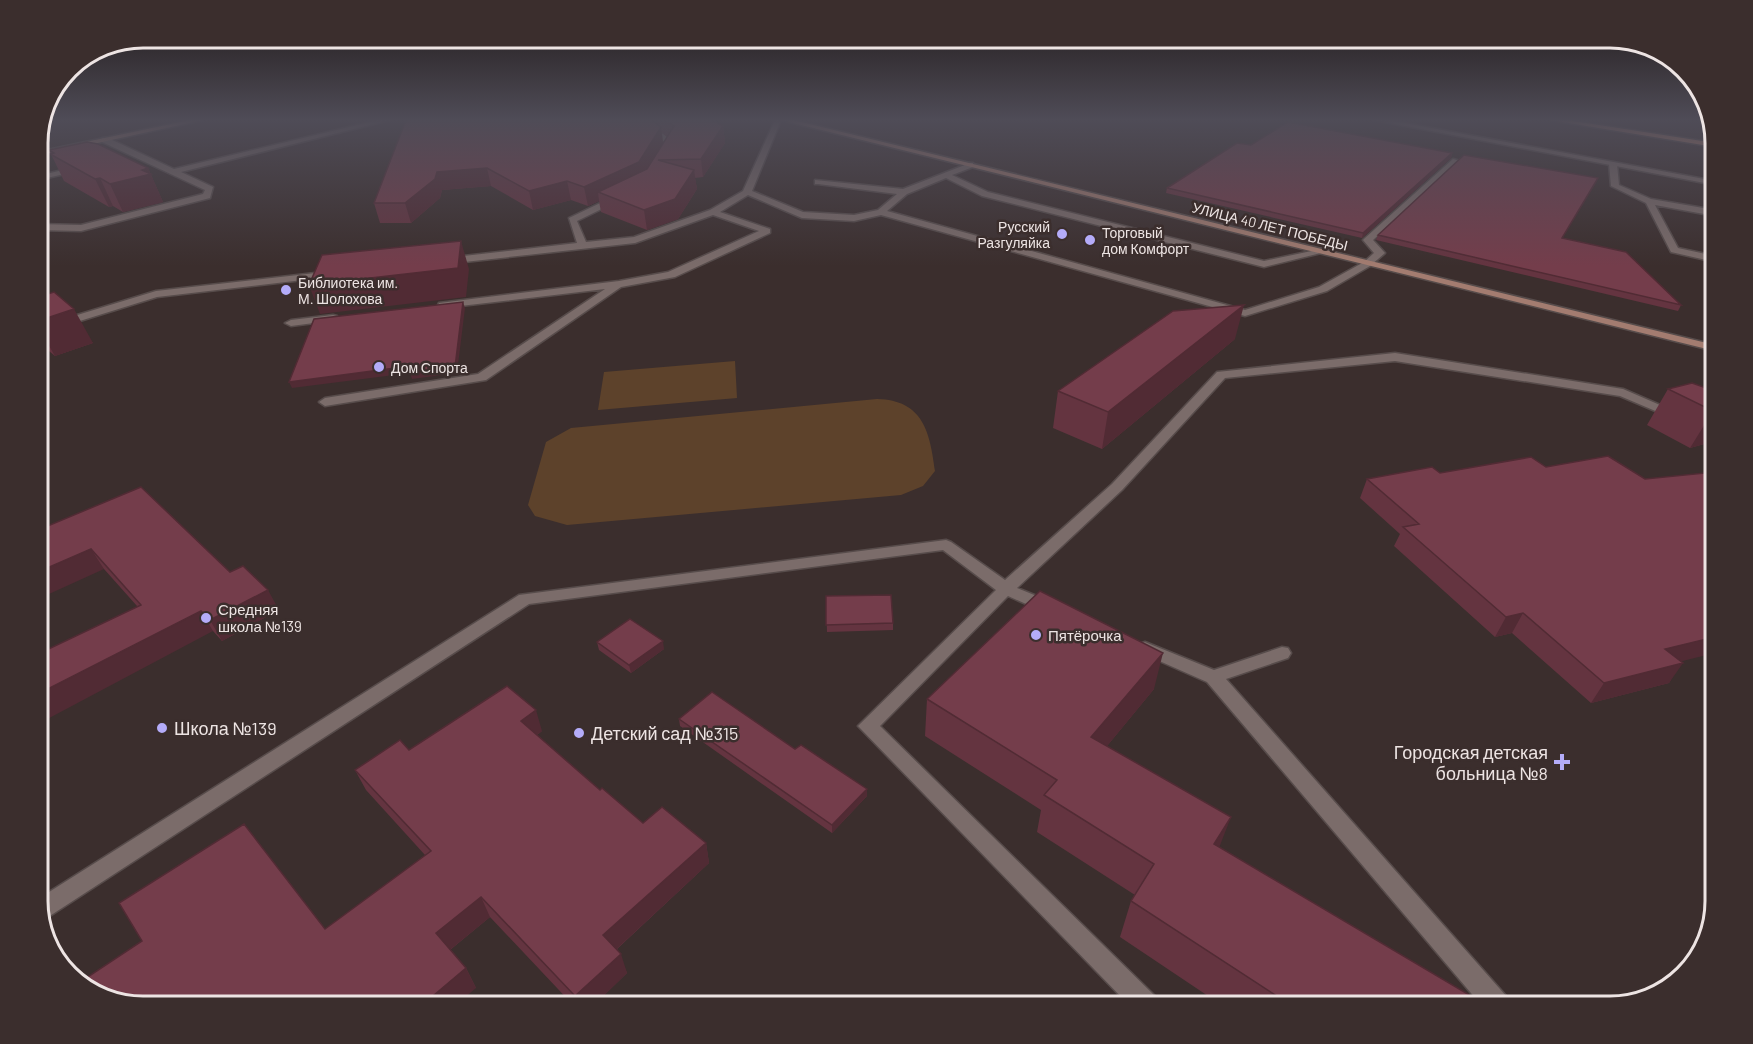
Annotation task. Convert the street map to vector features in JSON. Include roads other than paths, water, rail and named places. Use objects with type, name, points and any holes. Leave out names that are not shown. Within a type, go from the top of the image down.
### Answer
[{"type":"street","points":[[48,176],[77,169]]},
{"type":"street","points":[[48,227],[81,228],[207,196],[210,189],[171,169]]},
{"type":"street","points":[[177,171],[186,169]]},
{"type":"street","points":[[429,263],[635,240],[712,212],[747,192],[757,169]]},
{"type":"street","points":[[881,212],[904,192],[961,169]]},
{"type":"street","name":"УЛИЦА 40 ЛЕТ ПОБЕДЫ","points":[[985,169],[1705,346]]},
{"type":"street","points":[[747,192],[802,215],[854,218],[881,212],[1245,313],[1323,289],[1367,264],[1380,252],[1368,240],[1447,169]]},
{"type":"street","points":[[1613,169],[1615,186],[1649,201],[1705,211]]},
{"type":"street","points":[[1638,169],[1705,181]]},
{"type":"street","points":[[946,175],[985,194],[1264,264],[1318,251]]},
{"type":"street","points":[[818,182],[904,192]]},
{"type":"street","points":[[583,245],[572,220],[625,194]]},
{"type":"street","points":[[1649,201],[1674,250],[1705,257]]},
{"type":"street","points":[[432,306],[619,284],[671,275],[767,231],[712,212]]},
{"type":"street","points":[[48,328],[156,294],[346,273]]},
{"type":"street","points":[[325,402],[482,377],[619,284]]},
{"type":"street","points":[[291,323],[350,316]]},
{"type":"street","points":[[1137,996],[868,726],[1006,589],[1117,487],[1221,375],[1395,357],[1623,393],[1695,422]]},
{"type":"street","points":[[48,905],[525,599],[946,545],[1006,589],[1060,612]]},
{"type":"street","points":[[1126,640],[1213,677],[1489,996]]},
{"type":"street","points":[[1213,677],[1282,653]]},
{"type":"place","name":"Русский Разгуляйка","points":[[1062,234]]},
{"type":"place","name":"Торговый дом Комфорт","points":[[1090,240]]},
{"type":"place","name":"Библиотека им. М. Шолохова","points":[[286,290]]},
{"type":"place","name":"Дом Спорта","points":[[379,367]]},
{"type":"place","name":"Средняя школа №139","points":[[206,618]]},
{"type":"place","name":"Пятёрочка","points":[[1036,635]]},
{"type":"place","name":"Школа №139","points":[[162,728]]},
{"type":"place","name":"Детский сад №315","points":[[579,733]]},
{"type":"place","name":"Городская детская больница №8","points":[[1562,762]]}]
